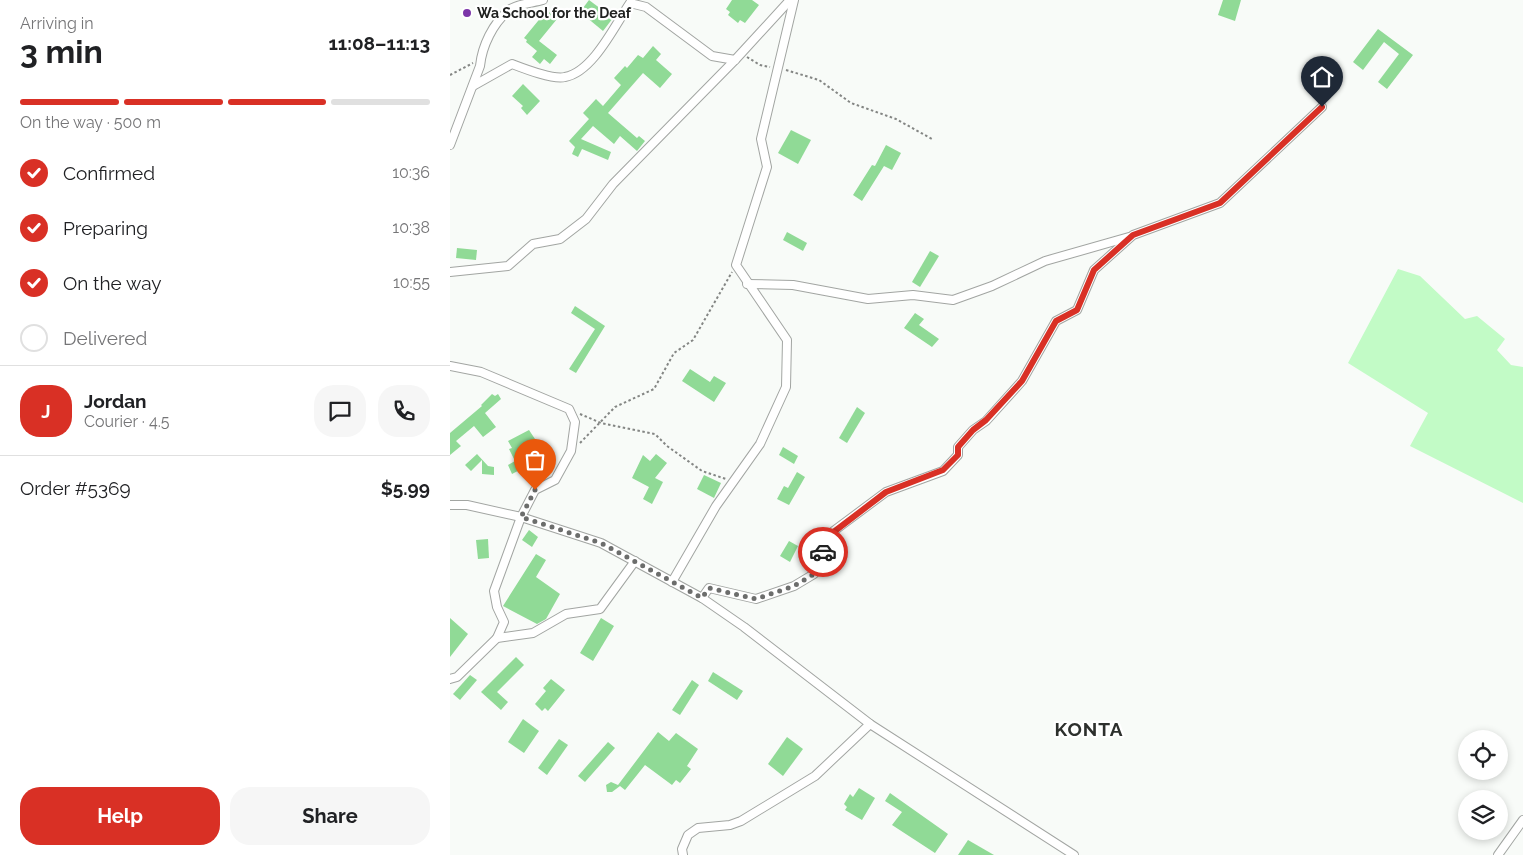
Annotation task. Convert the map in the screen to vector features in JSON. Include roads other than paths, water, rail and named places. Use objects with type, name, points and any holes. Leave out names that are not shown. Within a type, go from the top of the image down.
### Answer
[{"type":"street","points":[[450,145],[480,66],[481,54],[494,27],[510,9],[542,0]]},
{"type":"street","points":[[450,272],[508,266],[533,244],[560,238],[586,219],[613,184],[738,57],[790,0]]},
{"type":"street","points":[[672,582],[716,506],[760,444],[786,387],[787,340],[747,284],[736,265],[767,167],[761,139],[794,0]]},
{"type":"street","points":[[473,86],[512,64],[531,71],[565,78],[588,66],[627,1],[646,7],[712,56],[738,57]]},
{"type":"street","points":[[747,284],[793,285],[868,299],[913,295],[953,300],[992,286],[1045,261],[1133,235],[1220,203],[1322,107]]},
{"type":"street","points":[[702,598],[709,588],[756,599],[794,586],[814,574],[831,534],[886,492],[943,470],[958,455],[958,447],[973,430],[986,420],[1022,381],[1056,321],[1077,310],[1094,270],[1133,235]]},
{"type":"street","points":[[450,366],[482,372],[569,409],[575,422],[571,451],[555,480],[535,490],[521,517],[494,591],[497,607],[504,622],[496,638],[456,677],[450,679]]},
{"type":"street","points":[[450,505],[467,505],[521,517],[601,543],[702,598],[744,627],[870,724],[1074,855]]},
{"type":"street","points":[[496,638],[533,633],[566,614],[600,609],[635,561]]},
{"type":"street","points":[[683,855],[682,849],[688,835],[698,828],[730,825],[741,821],[815,776],[870,724]]},
{"type":"street","points":[[1498,855],[1523,820]]},
{"type":"place","name":"Wa School for the Deaf","points":[[467,13]]},
{"type":"district","name":"KONTA","points":[[1089,729]]}]
